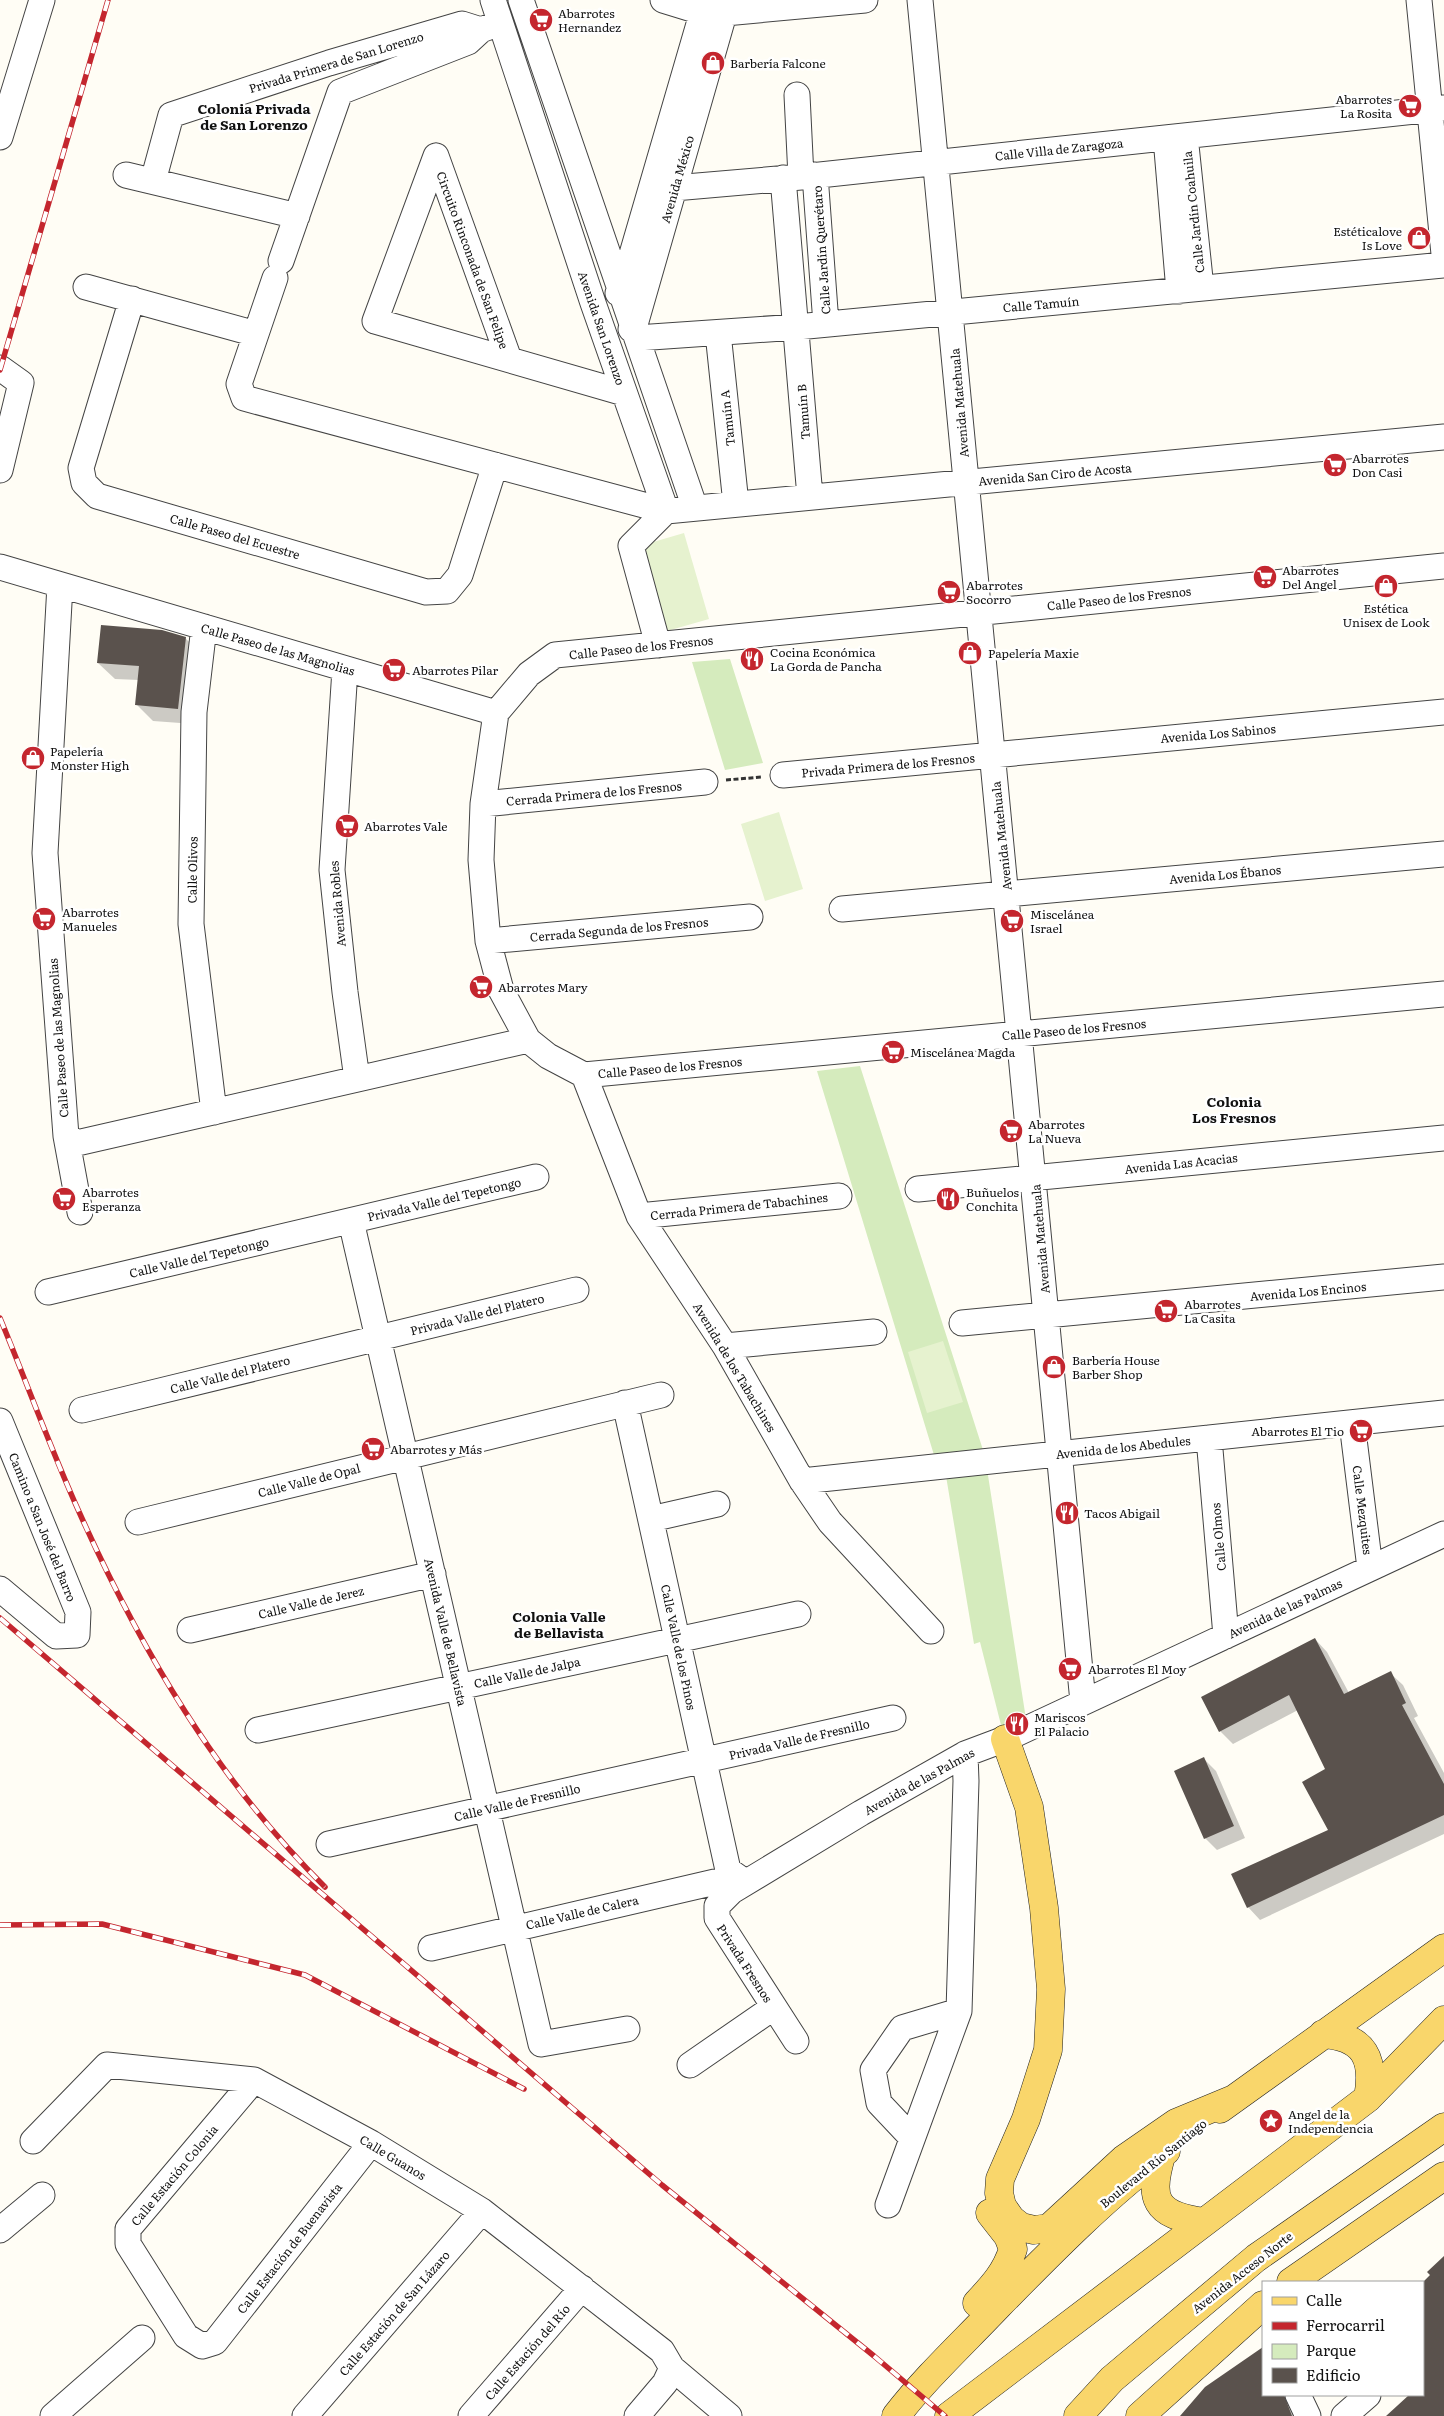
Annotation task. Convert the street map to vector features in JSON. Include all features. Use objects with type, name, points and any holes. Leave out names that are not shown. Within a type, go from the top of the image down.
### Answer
[{"type":"main road","points":[[986,1746],[1029,1807],[1044,1908],[1051,1989],[1048,2050],[1026,2119],[1000,2179],[998,2193],[1002,2206],[1011,2218],[1021,2226],[1034,2230],[1049,2228],[1124,2159],[1176,2123],[1234,2099]]},
{"type":"main road","points":[[918,2388],[926,2363],[942,2339],[1000,2279],[1008,2265],[1013,2249],[1008,2236],[988,2210],[984,2192],[988,2172],[1010,2123],[1032,2052],[1035,2025],[1035,1996],[1029,1914],[1012,1811],[986,1746]]},
{"type":"main road","name":"Boulevard Río Santiago","points":[[896,2416],[918,2388],[1038,2265],[1120,2188],[1162,2153],[1234,2099],[1444,1948]]},
{"type":"main road","points":[[950,2416],[1368,2098],[1444,2020]]},
{"type":"main road","points":[[1323,2034],[1350,2039],[1368,2057],[1372,2079],[1368,2098]]},
{"type":"main road","name":"Avenida Acceso Norte","points":[[1078,2416],[1112,2379],[1256,2258],[1444,2127]]},
{"type":"main road","points":[[1162,2153],[1154,2188],[1158,2200],[1164,2209],[1174,2215],[1185,2220],[1204,2222]]},
{"type":"main road","points":[[1307,2277],[1444,2176]]},
{"type":"main road","points":[[1140,2416],[1261,2312]]},
{"type":"street","points":[[0,137],[7,95],[42,0]]},
{"type":"street","points":[[521,0],[695,508]]},
{"type":"street","points":[[663,0],[715,6],[864,0]]},
{"type":"street","name":"Avenida Matehuala","points":[[920,0],[1084,1702]]},
{"type":"street","points":[[1419,0],[1437,109],[1444,254]]},
{"type":"street","name":"Avenida México","points":[[621,292],[715,6]]},
{"type":"street","name":"Avenida México","points":[[635,333],[674,188],[715,6]]},
{"type":"street","name":"Privada Primera de San Lorenzo","points":[[152,181],[171,115],[329,63],[462,24],[491,18]]},
{"type":"street","name":"Privada Primera de San Lorenzo","points":[[340,92],[468,42],[491,18]]},
{"type":"street","name":"Avenida San Lorenzo","points":[[491,18],[666,511]]},
{"type":"street","points":[[329,63],[340,92],[239,384],[244,398],[666,511],[631,546],[658,645]]},
{"type":"street","points":[[797,327],[800,177],[798,95]]},
{"type":"street","name":"Calle Villa de Zaragoza","points":[[674,188],[800,177],[1437,109]]},
{"type":"street","name":"Calle Jardín Coahuila","points":[[1175,137],[1190,290]]},
{"type":"street","name":"Circuito Rinconada de San Felipe","points":[[436,156],[509,359],[375,321],[436,156]]},
{"type":"street","points":[[126,175],[297,216]]},
{"type":"street","name":"Calle Jardín Querétaro","points":[[800,177],[826,324]]},
{"type":"street","name":"Calle Tamuín","points":[[635,333],[718,333],[797,327],[1444,265]]},
{"type":"street","points":[[86,288],[256,334]]},
{"type":"street","points":[[593,303],[621,292]]},
{"type":"street","name":"Calle Paseo del Ecuestre","points":[[132,299],[81,468],[84,483],[97,496],[426,592],[447,591],[460,575],[495,465]]},
{"type":"street","name":"Tamuín B","points":[[797,327],[810,497]]},
{"type":"street","points":[[605,338],[635,333]]},
{"type":"street","name":"Tamuín A","points":[[718,333],[736,504]]},
{"type":"street","points":[[509,359],[624,393]]},
{"type":"street","points":[[0,368],[21,383],[0,470]]},
{"type":"street","name":"Avenida San Ciro de Acosta","points":[[666,511],[1444,436]]},
{"type":"street","name":"Calle Paseo de los Fresnos","points":[[1444,566],[555,655],[529,674],[496,714],[482,804],[481,860],[488,941],[501,990],[528,1040],[548,1056],[584,1075],[1444,994]]},
{"type":"street","name":"Calle Paseo de las Magnolias","points":[[0,567],[496,714]]},
{"type":"street","name":"Calle Paseo de las Magnolias","points":[[60,585],[45,853],[66,1136],[77,1143],[528,1040]]},
{"type":"street","name":"Calle Olivos","points":[[204,628],[194,712],[191,924],[214,1112]]},
{"type":"street","name":"Avenida Robles","points":[[345,669],[332,870],[345,992],[358,1079]]},
{"type":"street","name":"Avenida Los Sabinos","points":[[993,755],[1444,712]]},
{"type":"street","name":"Privada Primera de los Fresnos","points":[[783,775],[993,755]]},
{"type":"street","name":"Cerrada Primera de los Fresnos","points":[[482,804],[705,782]]},
{"type":"street","name":"Avenida Los Ébanos","points":[[1006,894],[1444,854]]},
{"type":"street","points":[[842,909],[1006,894]]},
{"type":"street","name":"Cerrada Segunda de los Fresnos","points":[[488,941],[750,917]]},
{"type":"street","name":"Avenida de los Tabachines","points":[[584,1075],[639,1216],[725,1346],[802,1481],[830,1522],[932,1631]]},
{"type":"street","points":[[66,1136],[80,1212]]},
{"type":"street","name":"Avenida Las Acacias","points":[[918,1189],[1444,1138]]},
{"type":"street","name":"Privada Valle del Tepetongo","points":[[351,1221],[536,1177]]},
{"type":"street","name":"Cerrada Primera de Tabachines","points":[[639,1216],[839,1196]]},
{"type":"street","name":"Calle Valle del Tepetongo","points":[[48,1292],[351,1221]]},
{"type":"street","name":"Avenida Valle de Bellavista","points":[[351,1221],[541,2044],[627,2029]]},
{"type":"street","name":"Avenida Los Encinos","points":[[962,1323],[1444,1277]]},
{"type":"street","name":"Privada Valle del Platero","points":[[378,1338],[576,1290]]},
{"type":"street","points":[[725,1346],[874,1332]]},
{"type":"street","name":"Calle Valle del Platero","points":[[82,1410],[378,1338]]},
{"type":"street","name":"Calle Valle de Opal","points":[[138,1522],[661,1395]]},
{"type":"street","name":"Calle Valle de los Pinos","points":[[626,1403],[730,1881]]},
{"type":"street","name":"Avenida de los Abedules","points":[[802,1481],[1444,1413]]},
{"type":"street","name":"Camino a San José del Barro","points":[[0,1421],[78,1612],[77,1635],[56,1636],[0,1589]]},
{"type":"street","name":"Calle Mezquites","points":[[1352,1423],[1370,1568]]},
{"type":"street","name":"Calle Olmos","points":[[1209,1438],[1226,1636]]},
{"type":"street","points":[[651,1519],[717,1504]]},
{"type":"street","name":"Avenida de las Palmas","points":[[717,1918],[717,1906],[730,1881],[986,1746],[1444,1534]]},
{"type":"street","name":"Calle Valle de Jerez","points":[[190,1630],[433,1574]]},
{"type":"street","name":"Calle Valle de Jalpa","points":[[258,1730],[798,1614]]},
{"type":"street","name":"Privada Valle de Fresnillo","points":[[704,1760],[893,1718]]},
{"type":"street","points":[[888,2205],[959,2011],[966,1781],[986,1746]]},
{"type":"street","name":"Calle Valle de Fresnillo","points":[[329,1844],[704,1760]]},
{"type":"street","name":"Calle Valle de Calera","points":[[431,1948],[730,1881]]},
{"type":"street","name":"Privada Fresnos","points":[[717,1918],[796,2041]]},
{"type":"street","name":"Privada Fresnos","points":[[690,2065],[774,2007]]},
{"type":"street","points":[[912,2138],[879,2103],[873,2070],[902,2028],[959,2011]]},
{"type":"street","name":"Calle Guanos","points":[[33,2141],[107,2065],[254,2080],[371,2143],[482,2211],[662,2351],[672,2368],[729,2416]]},
{"type":"street","name":"Calle Estación Colonia","points":[[202,2346],[186,2336],[128,2244],[128,2229],[254,2080]]},
{"type":"street","name":"Calle Estación de Buenavista","points":[[202,2346],[215,2342],[371,2143]]},
{"type":"street","points":[[0,2230],[42,2194]]},
{"type":"street","name":"Calle Estación de San Lázaro","points":[[305,2416],[482,2211]]},
{"type":"street","name":"Calle Estación del Río","points":[[471,2416],[582,2288]]},
{"type":"street","points":[[53,2416],[142,2338]]},
{"type":"street","points":[[637,2416],[665,2383],[672,2368]]},
{"type":"street","points":[[1298,2396],[1308,2416]]},
{"type":"path","points":[[705,782],[783,775]]},
{"type":"green space","points":[[684,533],[709,619],[667,631],[643,545]]},
{"type":"green space","points":[[730,659],[763,763],[725,770],[692,662]]},
{"type":"green space","points":[[779,812],[803,889],[765,901],[741,824]]},
{"type":"green space","points":[[860,1066],[983,1450],[934,1455],[817,1071]]},
{"type":"green space","points":[[943,1341],[963,1402],[927,1413],[908,1352]]},
{"type":"green space","points":[[987,1469],[1026,1719],[1002,1729],[980,1642],[974,1644],[946,1476]]},
{"type":"building","points":[[101,625],[162,630],[186,637],[178,709],[135,705],[139,666],[97,663]]},
{"type":"building","points":[[1315,1638],[1344,1694],[1391,1671],[1406,1703],[1402,1705],[1444,1784],[1444,1815],[1247,1908],[1231,1874],[1328,1830],[1302,1782],[1325,1769],[1289,1695],[1219,1732],[1201,1697]]},
{"type":"building","points":[[1204,1757],[1234,1826],[1204,1839],[1174,1771]]},
{"type":"building","points":[[1444,2256],[1444,2416],[1386,2416],[1408,2396],[1424,2396],[1424,2281],[1430,2275],[1427,2272]]},
{"type":"building","points":[[1262,2348],[1262,2396],[1284,2396],[1292,2416],[1180,2416],[1205,2387]]},
{"type":"railway","points":[[0,370],[108,0]]},
{"type":"railway","points":[[0,1318],[80,1514],[129,1615],[156,1664],[185,1712],[250,1803],[286,1846],[325,1887]]},
{"type":"railway","points":[[0,1618],[662,2185],[874,2356],[945,2416]]},
{"type":"railway","points":[[0,1925],[102,1924],[305,1975],[524,2089]]},
{"type":"place","name":"Abarrotes Hernandez","points":[[541,20]]},
{"type":"place","name":"Barbería Falcone","points":[[713,63]]},
{"type":"place","name":"Abarrotes La Rosita","points":[[1410,106]]},
{"type":"place","name":"Estéticalove Is Love","points":[[1419,238]]},
{"type":"place","name":"Abarrotes Don Casi","points":[[1335,465]]},
{"type":"place","name":"Abarrotes Del Angel","points":[[1265,577]]},
{"type":"place","name":"Estética Unisex de Look","points":[[1386,586]]},
{"type":"place","name":"Abarrotes Socorro","points":[[949,592]]},
{"type":"place","name":"Papelería Maxie","points":[[970,653]]},
{"type":"place","name":"Cocina Económica La Gorda de Pancha","points":[[752,659]]},
{"type":"place","name":"Abarrotes Pilar","points":[[394,670]]},
{"type":"place","name":"Papelería Monster High","points":[[33,758]]},
{"type":"place","name":"Abarrotes Vale","points":[[347,826]]},
{"type":"place","name":"Abarrotes Manueles","points":[[44,919]]},
{"type":"place","name":"Miscelánea Israel","points":[[1012,921]]},
{"type":"place","name":"Abarrotes Mary","points":[[481,987]]},
{"type":"place","name":"Miscelánea Magda","points":[[893,1052]]},
{"type":"place","name":"Abarrotes La Nueva","points":[[1011,1131]]},
{"type":"place","name":"Abarrotes Esperanza","points":[[64,1199]]},
{"type":"place","name":"Buñuelos Conchita","points":[[948,1199]]},
{"type":"place","name":"Abarrotes La Casita","points":[[1166,1311]]},
{"type":"place","name":"Barbería House Barber Shop","points":[[1054,1367]]},
{"type":"place","name":"Abarrotes El Tio","points":[[1361,1431]]},
{"type":"place","name":"Abarrotes y Más","points":[[373,1449]]},
{"type":"place","name":"Tacos Abigail","points":[[1067,1513]]},
{"type":"place","name":"Abarrotes El Moy","points":[[1070,1669]]},
{"type":"place","name":"Mariscos El Palacio","points":[[1017,1724]]},
{"type":"place","name":"Angel de la Independencia","points":[[1271,2121]]},
{"type":"district","name":"Colonia Privada de San Lorenzo","points":[[254,116]]},
{"type":"district","name":"Colonia Los Fresnos","points":[[1234,1110]]},
{"type":"district","name":"Colonia Valle de Bellavista","points":[[559,1624]]}]
